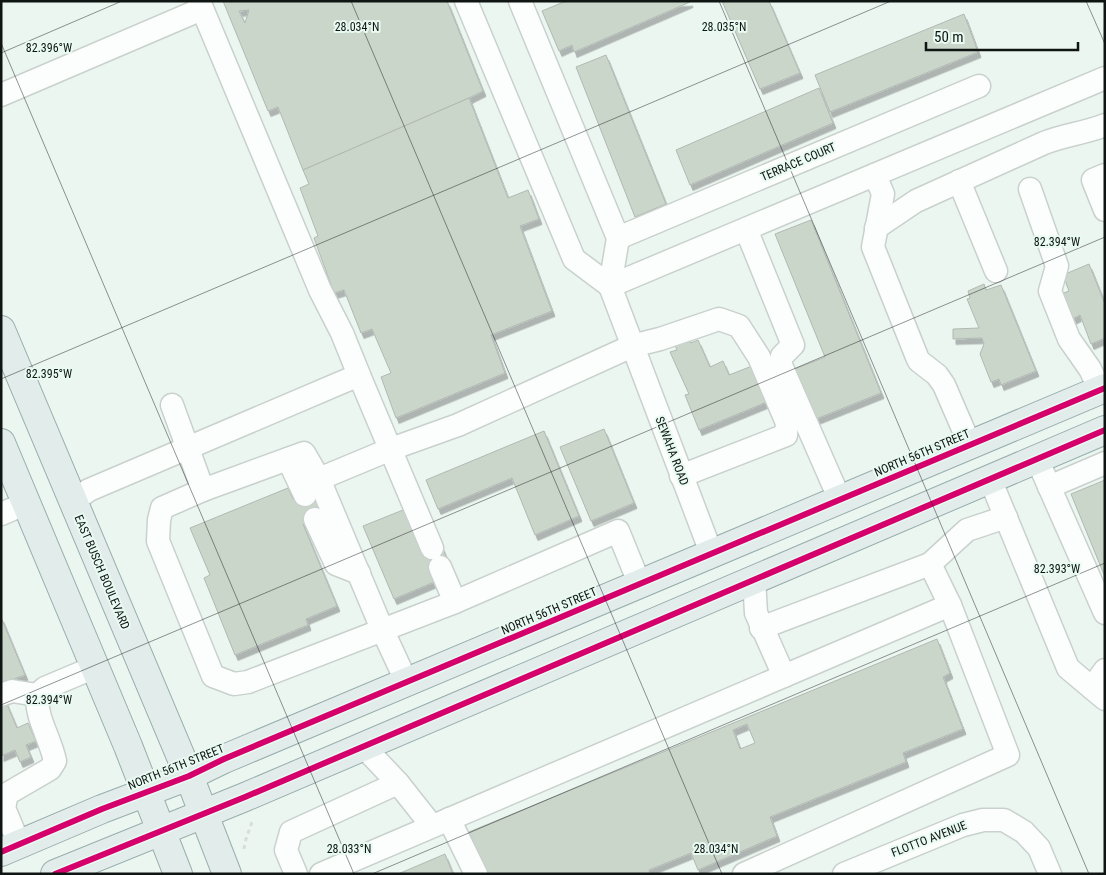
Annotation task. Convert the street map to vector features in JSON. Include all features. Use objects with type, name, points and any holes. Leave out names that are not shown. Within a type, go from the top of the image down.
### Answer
[{"type":"main road","name":"EAST BUSCH BOULEVARD","points":[[1,330],[189,776],[227,874]]},
{"type":"main road","name":"NORTH 56TH STREET","points":[[10,848],[189,776],[224,759],[970,445],[1103,394]]},
{"type":"main road","points":[[990,479],[990,464],[999,450],[1103,394]]},
{"type":"main road","points":[[55,874],[162,831],[1105,430]]},
{"type":"main road","points":[[1,443],[95,667],[178,874]]},
{"type":"main road","points":[[754,578],[761,557],[851,495]]},
{"type":"main road","points":[[548,666],[571,640],[693,586],[714,565],[712,555]]},
{"type":"street","points":[[466,1],[574,259],[610,286]]},
{"type":"street","points":[[520,1],[618,238],[610,286],[632,346]]},
{"type":"street","points":[[1,95],[201,5],[320,290],[342,333],[454,602]]},
{"type":"street","points":[[610,286],[1104,81]]},
{"type":"street","name":"TERRACE COURT","points":[[618,238],[979,86]]},
{"type":"street","points":[[876,228],[916,201],[959,181],[1058,137],[1090,131],[1105,124]]},
{"type":"street","points":[[875,175],[883,194],[873,247],[917,357],[919,361],[937,375],[944,385],[970,445]]},
{"type":"street","points":[[1105,175],[1092,180],[1105,210]]},
{"type":"street","points":[[959,181],[996,270]]},
{"type":"street","points":[[1030,189],[1057,266],[1050,291],[1069,339],[1090,369],[1103,394]]},
{"type":"street","points":[[746,229],[793,345],[782,356],[780,363],[851,495]]},
{"type":"street","points":[[312,487],[391,449],[458,425],[632,346],[660,340],[719,319],[739,326],[758,357],[787,423],[786,435],[681,476]]},
{"type":"street","name":"SEWAHA ROAD","points":[[632,346],[712,555]]},
{"type":"street","points":[[72,502],[89,490],[359,375]]},
{"type":"street","points":[[172,405],[186,448],[203,490]]},
{"type":"street","points":[[407,682],[382,629],[359,573],[312,487],[304,453],[203,490],[162,508],[159,520],[158,541],[213,676],[234,684],[248,682],[382,629],[454,602],[618,531],[640,585]]},
{"type":"street","points":[[1038,459],[1105,613]]},
{"type":"street","points":[[1049,487],[1105,464]]},
{"type":"street","points":[[990,479],[1068,668],[1098,694],[1105,670]]},
{"type":"street","points":[[1,514],[27,503]]},
{"type":"street","points":[[761,628],[930,564],[967,530],[1006,517]]},
{"type":"street","points":[[315,519],[336,564],[359,573]]},
{"type":"street","points":[[744,874],[1008,755],[950,605],[930,564]]},
{"type":"street","points":[[754,578],[756,613],[761,628],[784,676]]},
{"type":"street","points":[[321,874],[950,605]]},
{"type":"street","points":[[10,848],[2,808],[8,794],[50,769],[55,761],[53,749],[36,709],[37,695],[45,688],[95,667]]},
{"type":"street","points":[[1,695],[12,692],[37,695]]},
{"type":"street","points":[[363,746],[440,823],[476,874]]},
{"type":"street","points":[[296,874],[286,850],[291,832],[398,783]]},
{"type":"street","name":"FLOTTO AVENUE","points":[[844,874],[963,825],[983,820],[1004,820],[1024,832],[1039,848],[1050,874]]},
{"type":"building","points":[[223,1],[447,1],[483,91],[303,170],[278,107],[268,111]],"holes":[[[249,10],[245,23],[239,11]]]},
{"type":"building","points":[[566,1],[690,2],[574,52],[572,45],[559,51],[542,11]]},
{"type":"building","points":[[722,1],[769,1],[800,73],[760,89]]},
{"type":"building","points":[[964,14],[978,52],[830,112],[815,75]]},
{"type":"building","points":[[606,55],[666,204],[635,217],[576,67]]},
{"type":"building","points":[[819,88],[833,123],[690,185],[676,150]]},
{"type":"building","points":[[469,98],[508,198],[528,190],[539,219],[520,226],[552,311],[491,335],[505,373],[396,418],[381,377],[391,373],[372,329],[361,333],[344,290],[334,293],[314,238],[318,236],[300,188],[309,184],[303,170]]},
{"type":"building","points":[[811,220],[881,393],[811,421],[790,371],[825,357],[775,234]]},
{"type":"building","points":[[1089,264],[1105,304],[1105,338],[1091,344],[1080,315],[1069,321],[1059,295],[1069,291],[1063,275]]},
{"type":"building","points":[[984,284],[986,290],[1001,285],[1036,371],[1001,385],[999,379],[991,382],[980,354],[984,344],[982,338],[953,339],[953,329],[979,328],[967,299],[970,298],[968,291]]},
{"type":"building","points":[[688,337],[691,343],[698,340],[710,367],[723,361],[729,375],[752,366],[767,402],[699,430],[685,395],[689,394],[670,352],[677,350],[674,343]]},
{"type":"building","points":[[604,429],[634,503],[591,521],[560,447]]},
{"type":"building","points":[[544,431],[579,516],[535,535],[512,478],[438,509],[426,480]]},
{"type":"building","points":[[1105,480],[1105,577],[1071,494]]},
{"type":"building","points":[[288,488],[293,499],[315,491],[324,516],[303,524],[337,606],[306,619],[308,625],[235,655],[204,578],[210,575],[190,528]]},
{"type":"building","points":[[408,508],[441,545],[449,563],[439,580],[394,599],[363,526]]},
{"type":"building","points":[[1,617],[25,675],[1,684]]},
{"type":"building","points":[[937,639],[950,673],[943,677],[963,729],[903,753],[906,762],[770,817],[777,836],[698,870],[691,853],[649,870],[650,874],[486,874],[469,832]],"holes":[[[747,724],[755,743],[740,749],[733,730]]]},
{"type":"building","points":[[3,695],[17,728],[28,723],[36,741],[26,745],[31,757],[20,762],[15,750],[1,756],[1,696]]},
{"type":"building","points":[[445,854],[453,874],[398,874]]},
{"type":"cycle path","points":[[1,852],[102,809],[189,776],[224,759],[1105,388]]},
{"type":"cycle path","points":[[55,874],[245,797],[1105,430]]}]
